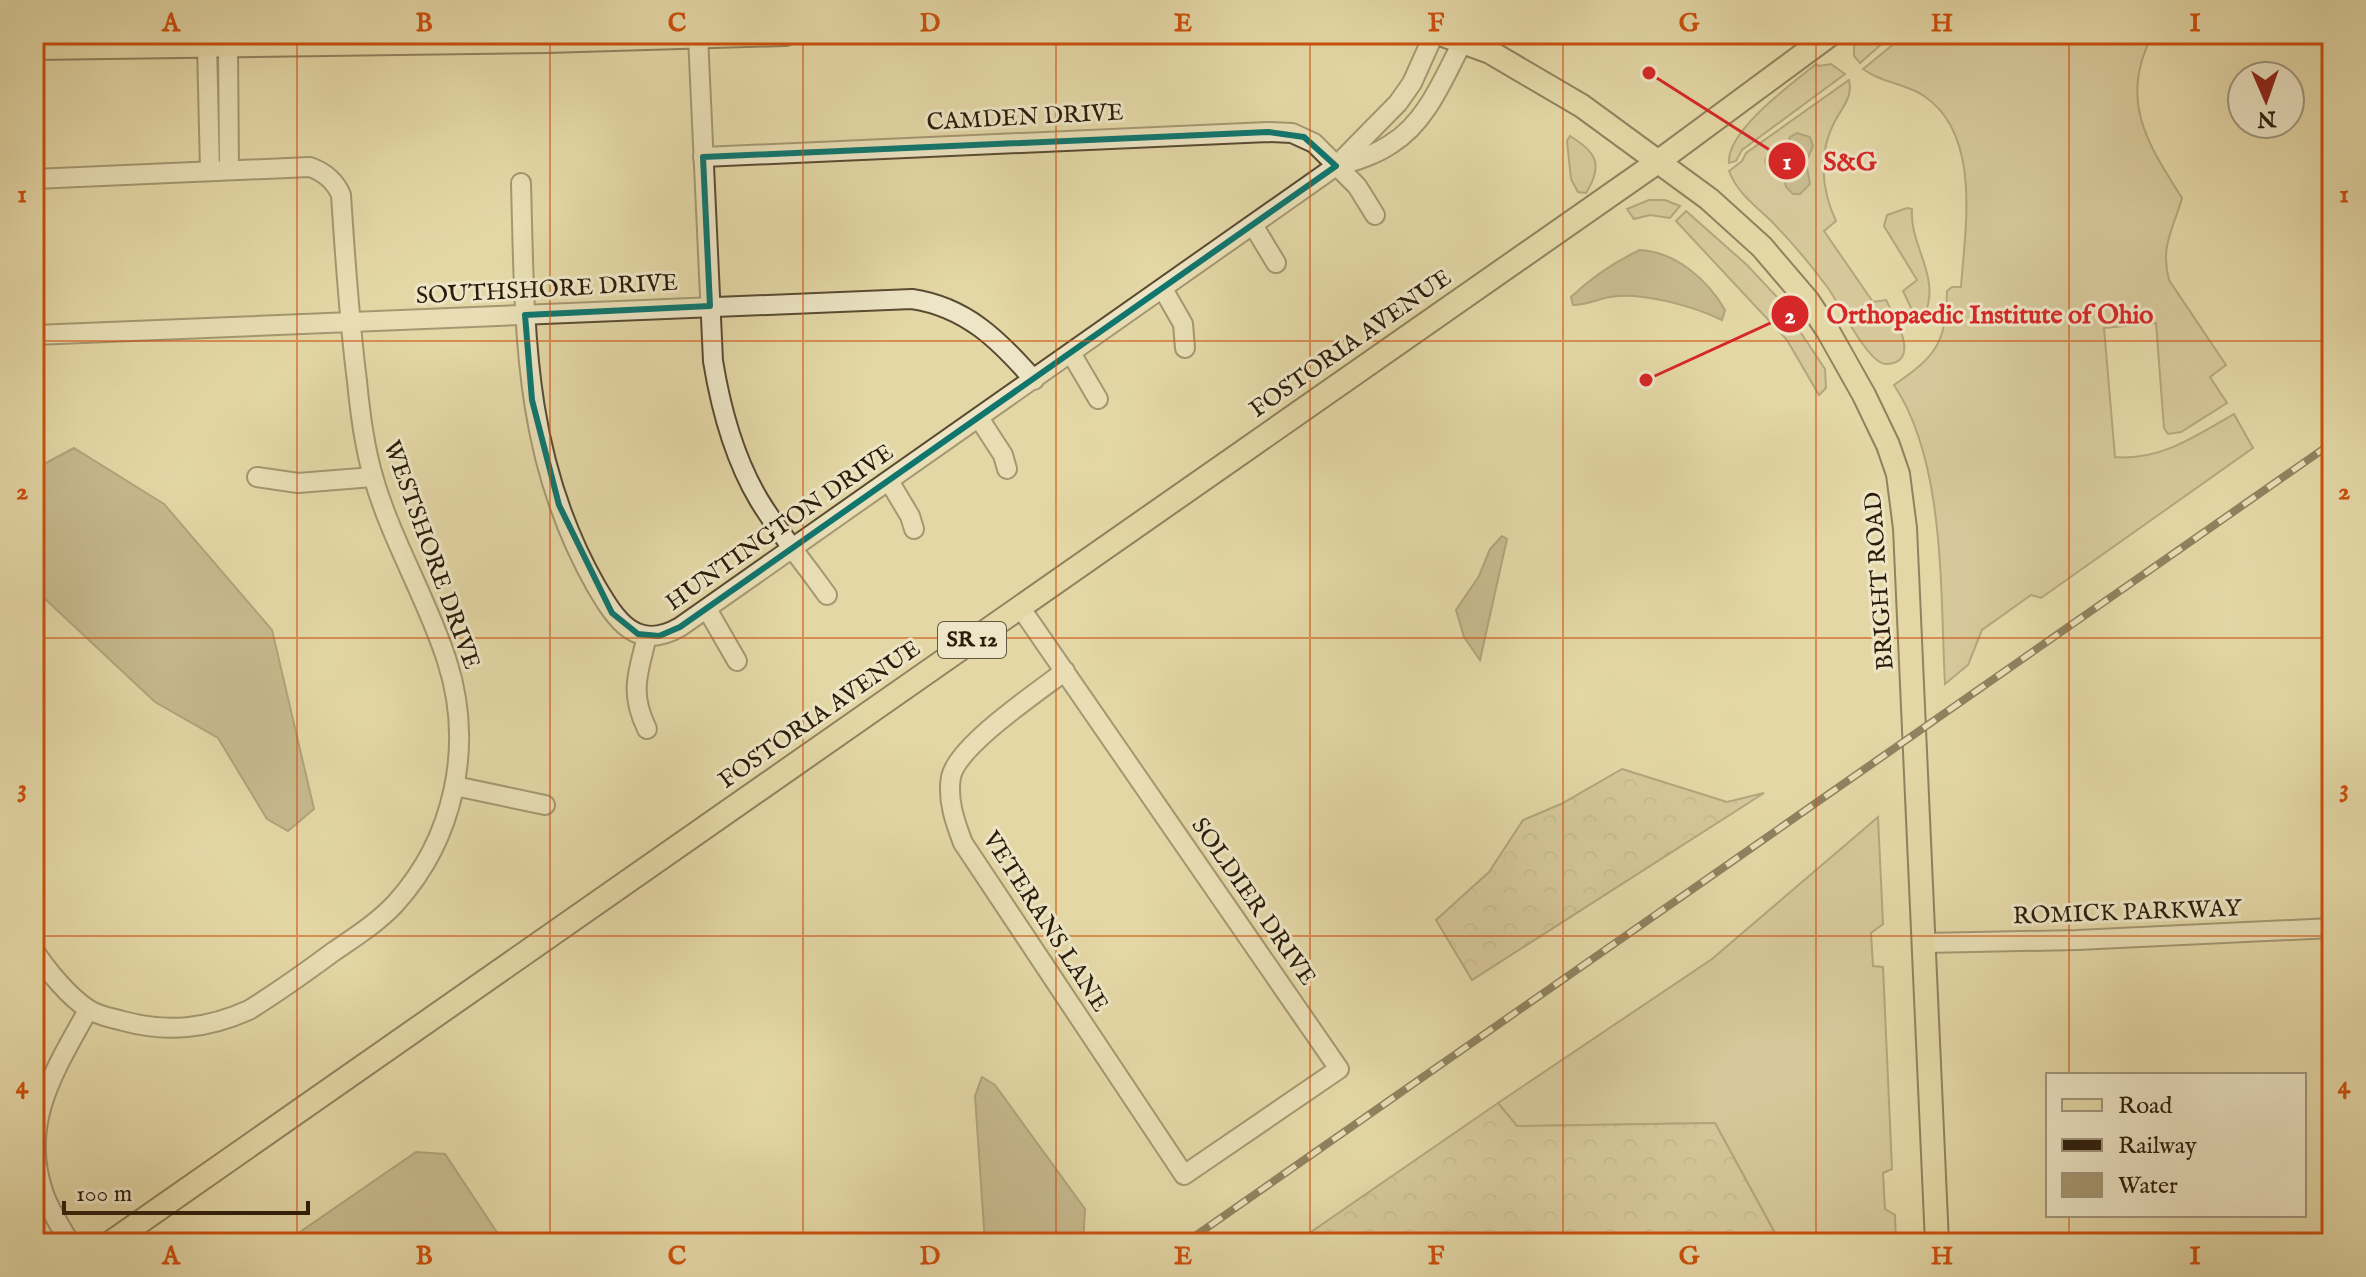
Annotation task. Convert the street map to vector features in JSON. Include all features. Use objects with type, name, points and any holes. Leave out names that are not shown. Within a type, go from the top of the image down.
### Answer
[{"type":"main road","points":[[34,48],[218,46],[441,38],[785,34]]},
{"type":"main road","name":"BRIGHT ROAD","points":[[1437,34],[1490,52],[1552,87],[1659,161],[1736,222],[1786,273],[1828,331],[1888,445],[1898,474],[1905,528],[1937,1243]]},
{"type":"main road","name":"FOSTORIA AVENUE","points":[[110,1243],[1659,161],[1831,34]]},
{"type":"street","name":"HUNTINGTON DRIVE","points":[[521,183],[525,315],[532,400],[559,505],[588,571],[612,613],[628,629],[647,636],[670,633],[1336,166],[1398,103],[1437,34]]},
{"type":"street","points":[[698,36],[713,361],[729,434],[760,502],[827,595]]},
{"type":"street","name":"HUNTINGTON DRIVE","points":[[1336,166],[1372,155],[1411,128],[1433,98],[1463,41]]},
{"type":"street","points":[[218,46],[229,170]]},
{"type":"street","points":[[210,170],[218,46]]},
{"type":"street","name":"CAMDEN DRIVE","points":[[703,157],[1268,132],[1304,137],[1314,143],[1357,186],[1375,215]]},
{"type":"street","name":"WESTSHORE DRIVE","points":[[34,179],[310,167],[334,183],[341,195],[350,324],[363,435],[373,477],[446,659],[453,682],[459,729],[455,786],[435,845],[410,885],[378,920],[249,1010],[227,1020],[181,1029],[133,1024],[88,1010]]},
{"type":"street","points":[[1253,225],[1276,263]]},
{"type":"street","points":[[1163,289],[1183,324],[1185,348]]},
{"type":"street","name":"SOUTHSHORE DRIVE","points":[[34,335],[888,299],[924,301],[945,307],[987,330],[1034,380]]},
{"type":"street","points":[[1071,353],[1098,399]]},
{"type":"street","points":[[979,418],[1003,455],[1007,469]]},
{"type":"street","points":[[257,477],[298,483],[373,477]]},
{"type":"street","points":[[889,481],[904,504],[914,529]]},
{"type":"street","name":"SOLDIER DRIVE","points":[[1020,607],[1339,1069],[1184,1175]]},
{"type":"street","points":[[707,609],[737,661]]},
{"type":"street","points":[[647,636],[635,697],[647,729]]},
{"type":"street","name":"VETERANS LANE","points":[[1065,671],[976,741],[952,772],[952,814],[963,843],[1184,1175]]},
{"type":"street","points":[[455,786],[545,805]]},
{"type":"street","name":"ROMICK PARKWAY","points":[[1924,943],[2077,940],[2332,928]]},
{"type":"street","points":[[34,950],[55,978],[88,1010],[42,1099],[35,1147],[41,1183],[49,1205],[70,1243]]},
{"type":"highlighted area","points":[[1268,132],[1304,137],[1336,166],[1163,289],[680,627],[659,636],[638,634],[612,613],[559,505],[532,400],[525,315],[710,306],[703,157]]},
{"type":"green space","points":[[1854,34],[1893,34],[1860,63],[1854,56]]},
{"type":"green space","points":[[1906,34],[2153,34],[2138,79],[2138,100],[2148,139],[2182,198],[2167,248],[2169,280],[2226,365],[2210,377],[2227,403],[2181,432],[2168,434],[2164,428],[2156,323],[2104,328],[2115,457],[2162,451],[2234,414],[2253,448],[2041,598],[2031,595],[1982,630],[1968,665],[1945,684],[1940,570],[1932,490],[1911,417],[1894,385],[1920,366],[1936,347],[1944,324],[1947,291],[1952,287],[1961,287],[1966,184],[1955,134],[1942,113],[1917,92],[1863,69]]},
{"type":"green space","points":[[1816,64],[1831,64],[1845,74],[1742,150],[1736,161],[1729,163],[1731,150],[1749,123]]},
{"type":"green space","points":[[1849,80],[1848,96],[1826,145],[1825,183],[1836,221],[1824,231],[1873,302],[1886,300],[1895,317],[1903,338],[1903,356],[1897,362],[1886,364],[1871,354],[1816,272],[1743,194],[1729,171],[1742,161],[1746,153]]},
{"type":"green space","points":[[1570,136],[1591,153],[1596,166],[1586,193],[1578,192],[1571,179],[1567,141]]},
{"type":"green space","points":[[1649,200],[1665,200],[1680,206],[1670,218],[1650,215],[1634,219],[1627,209]]},
{"type":"green space","points":[[1912,209],[1912,222],[1929,287],[1925,314],[1920,316],[1913,312],[1903,291],[1917,280],[1884,226],[1887,215]]},
{"type":"green space","points":[[1686,211],[1747,265],[1777,297],[1825,369],[1826,388],[1819,395],[1787,340],[1676,221]]},
{"type":"green space","points":[[1622,769],[1727,802],[1764,793],[1472,980],[1436,920],[1489,872],[1523,820],[1561,804]]},
{"type":"green space","points":[[1878,817],[1883,924],[1871,933],[1873,966],[1883,967],[1892,1169],[1883,1173],[1885,1209],[1895,1215],[1896,1243],[1771,1243],[1776,1235],[1715,1123],[1517,1126],[1498,1103],[1712,959]]},
{"type":"green space","points":[[1498,1103],[1517,1126],[1715,1123],[1776,1235],[1771,1243],[1295,1243]]},
{"type":"water","points":[[1797,133],[1810,137],[1813,146],[1806,162],[1810,184],[1800,194],[1793,194],[1786,187],[1784,178],[1765,162],[1769,154],[1785,149],[1790,137]]},
{"type":"water","points":[[1640,250],[1666,256],[1700,278],[1725,310],[1722,320],[1683,305],[1637,296],[1610,297],[1573,305],[1571,297],[1587,283]]},
{"type":"water","points":[[74,448],[164,504],[272,630],[314,809],[288,831],[267,819],[218,738],[155,702],[44,598],[34,549],[34,508],[44,464]]},
{"type":"water","points":[[1502,536],[1507,539],[1480,660],[1464,637],[1456,610],[1479,576],[1490,549]]},
{"type":"water","points":[[982,1077],[995,1085],[1085,1209],[1083,1243],[985,1243],[975,1096]]},
{"type":"water","points":[[416,1152],[445,1154],[504,1243],[284,1243]]},
{"type":"railway","points":[[1185,1243],[2332,443]]},
{"type":"place","name":"S&G","points":[[1649,73]]},
{"type":"place","name":"Orthopaedic Institute of Ohio","points":[[1646,380]]}]
